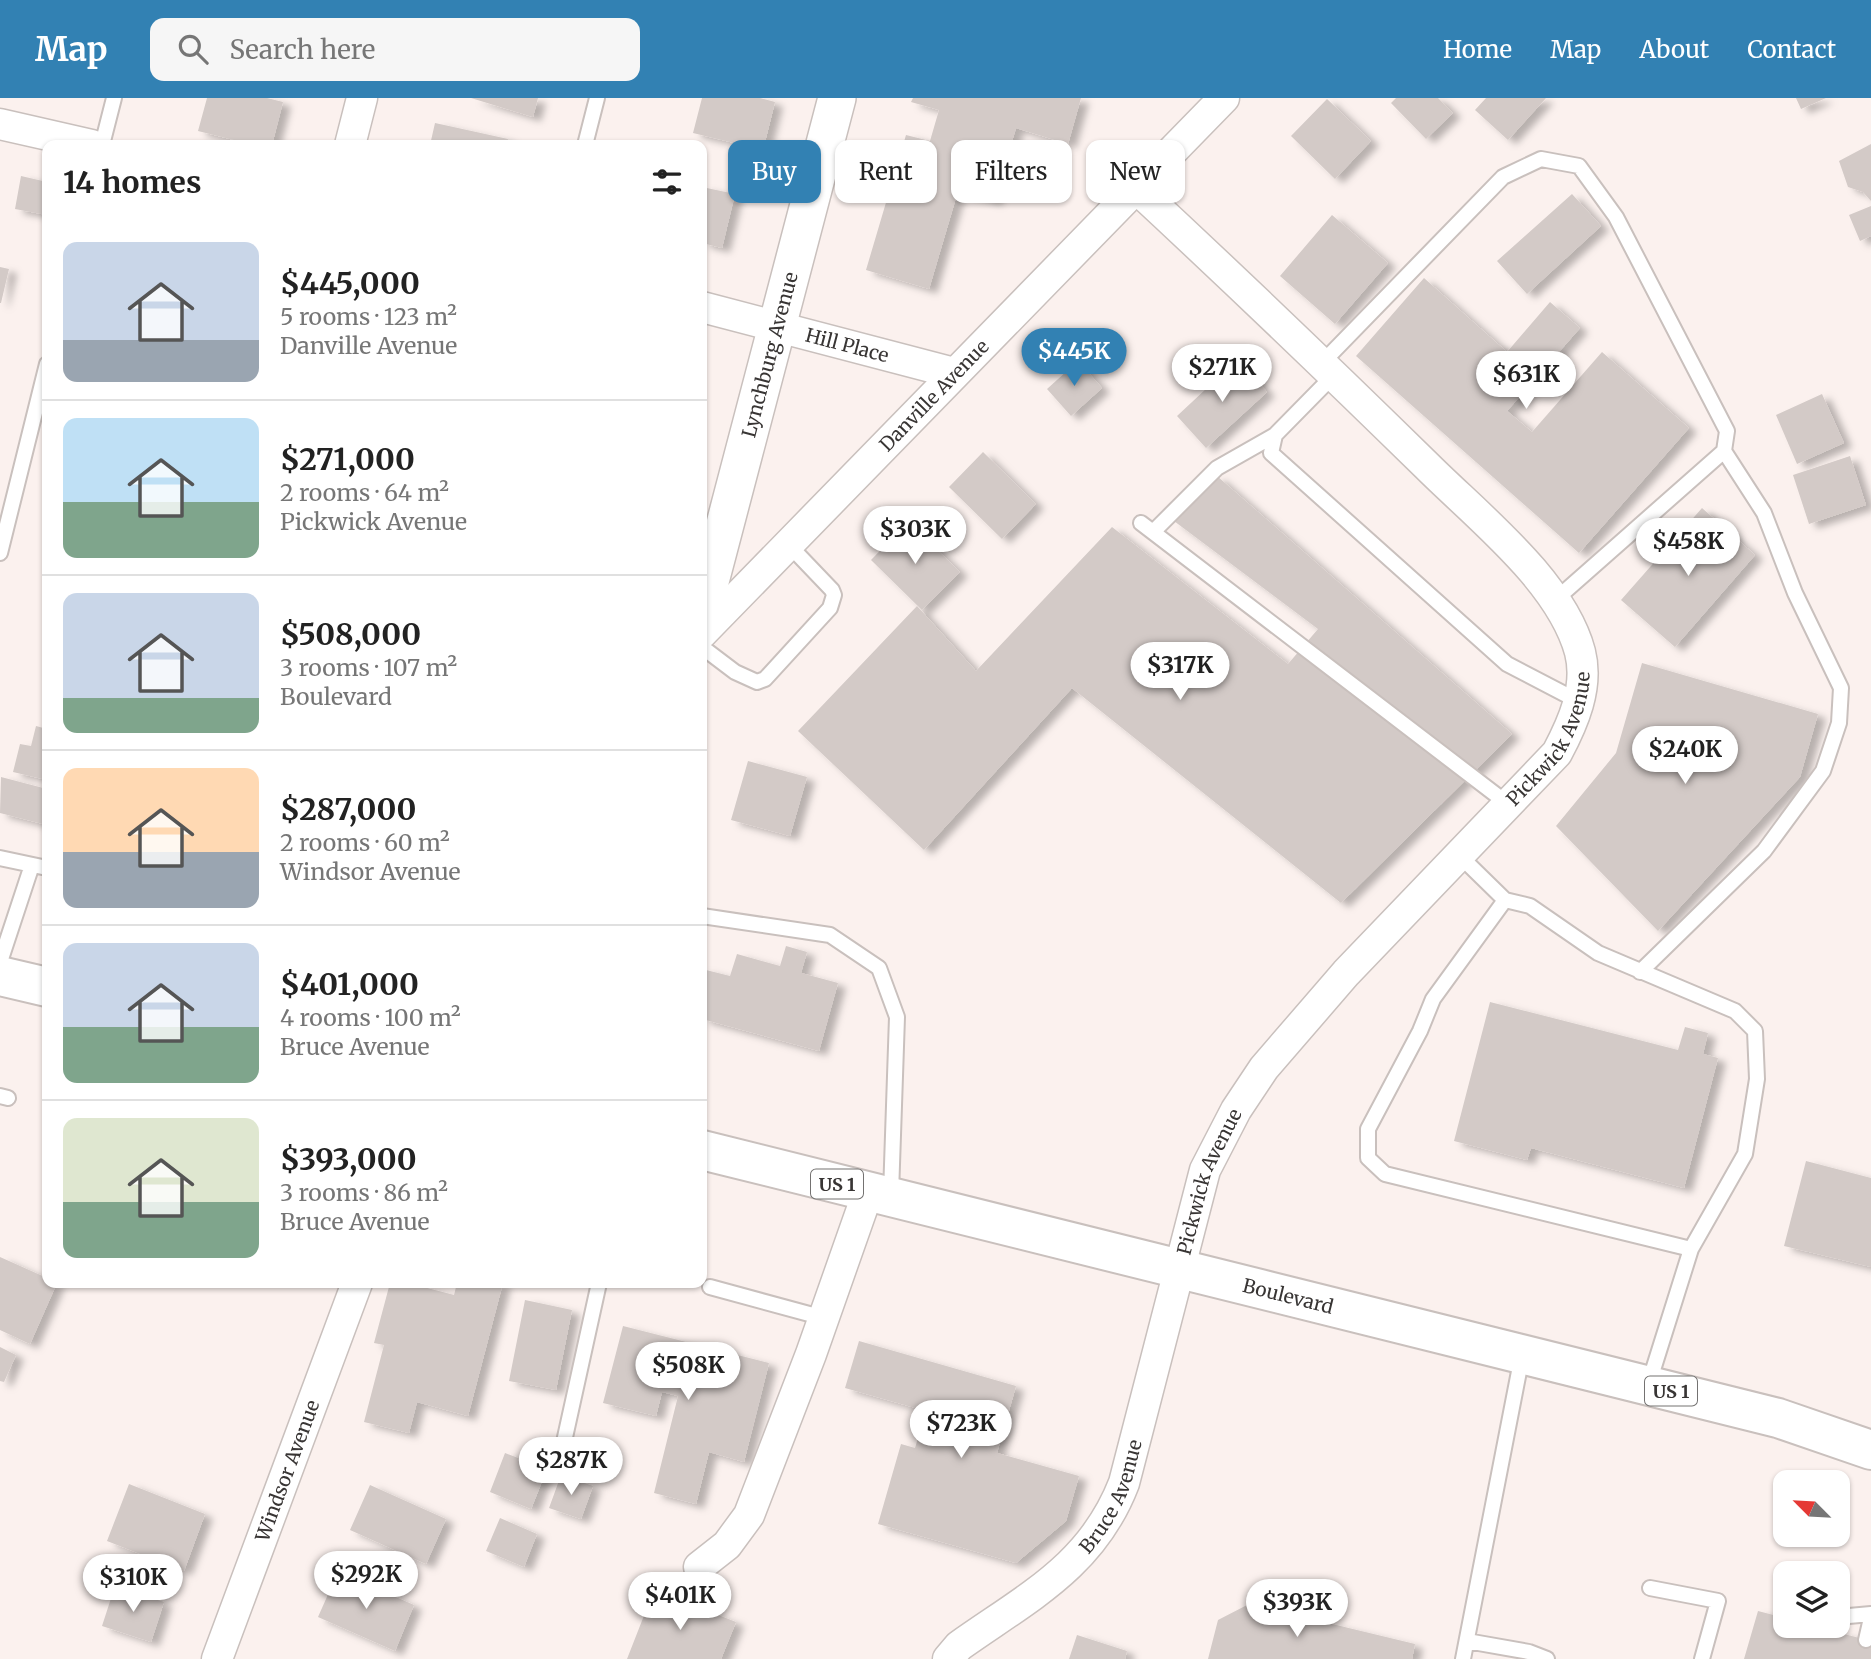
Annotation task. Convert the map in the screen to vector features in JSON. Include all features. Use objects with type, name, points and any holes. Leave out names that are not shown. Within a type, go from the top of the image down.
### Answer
[{"type":"main road","points":[[0,976],[42,986]]},
{"type":"main road","name":"Boulevard","points":[[707,1151],[1778,1418],[1871,1450]]},
{"type":"street","points":[[351,140],[362,98]]},
{"type":"street","name":"Lynchburg Avenue","points":[[707,593],[837,98]]},
{"type":"street","name":"Danville Avenue","points":[[1183,140],[1224,98]]},
{"type":"street","points":[[0,124],[70,140]]},
{"type":"street","name":"Danville Avenue","points":[[707,628],[1121,203]]},
{"type":"street","name":"Pickwick Avenue","points":[[1152,203],[1328,369],[1524,563],[1567,621],[1580,653],[1581,688],[1574,722],[1557,753],[1346,973],[1264,1068],[1236,1110],[1205,1170],[1181,1269]]},
{"type":"street","name":"Hill Place","points":[[707,308],[954,373]]},
{"type":"street","points":[[699,1567],[727,1545],[749,1515],[824,1318],[879,1195]]},
{"type":"street","name":"Bruce Avenue","points":[[948,1659],[959,1646],[1068,1569],[1095,1540],[1116,1505],[1181,1269]]},
{"type":"street","name":"Windsor Avenue","points":[[217,1659],[355,1288]]},
{"type":"lane","points":[[103,140],[114,98]]},
{"type":"lane","points":[[586,140],[597,98]]},
{"type":"lane","points":[[1554,602],[1724,451],[1727,430],[1616,217],[1579,166],[1541,159],[1503,177],[1328,369],[1275,436],[1270,453],[1507,664],[1578,701]]},
{"type":"lane","points":[[0,553],[42,384]]},
{"type":"lane","points":[[1154,531],[1217,468],[1275,436]]},
{"type":"lane","points":[[1640,972],[1764,851],[1823,771],[1839,723],[1840,688],[1795,593],[1764,513],[1724,451]]},
{"type":"lane","points":[[1141,523],[1508,804]]},
{"type":"lane","points":[[707,650],[735,672],[757,682],[765,679],[830,608],[834,595],[832,590],[788,544]]},
{"type":"lane","points":[[1459,855],[1505,900],[1530,906],[1598,953],[1735,1011],[1755,1031],[1756,1079],[1745,1154],[1690,1249],[1648,1385]]},
{"type":"lane","points":[[0,858],[42,867]]},
{"type":"lane","points":[[0,962],[32,864]]},
{"type":"lane","points":[[1505,900],[1433,999],[1420,1031],[1368,1129],[1368,1158],[1385,1174],[1690,1249]]},
{"type":"lane","points":[[707,917],[830,935],[880,968],[897,1017],[879,1195]]},
{"type":"lane","points":[[710,1287],[824,1318]]},
{"type":"lane","points":[[560,1460],[598,1288]]},
{"type":"lane","points":[[1463,1659],[1522,1354]]},
{"type":"lane","points":[[1650,1588],[1718,1601],[1702,1659]]},
{"type":"lane","points":[[1850,1617],[1871,1616],[1866,1640]]},
{"type":"lane","points":[[1466,1641],[1529,1652],[1546,1659]]},
{"type":"building","points":[[207,98],[267,98],[283,102],[273,140],[234,140],[198,131]]},
{"type":"building","points":[[471,98],[538,98],[533,117]]},
{"type":"building","points":[[702,98],[760,98],[775,102],[766,140],[728,142],[693,133]]},
{"type":"building","points":[[913,98],[1081,98],[1069,140],[1055,140],[1016,128],[1012,140],[951,140],[951,203],[954,203],[929,289],[866,270],[886,203],[937,203],[937,140],[930,140],[939,110],[911,102]]},
{"type":"building","points":[[1396,98],[1438,98],[1453,113],[1426,139],[1391,103]]},
{"type":"building","points":[[1486,98],[1546,98],[1508,140],[1475,110]]},
{"type":"building","points":[[1796,98],[1826,98],[1801,109]]},
{"type":"building","points":[[1327,99],[1371,141],[1335,179],[1291,136]]},
{"type":"building","points":[[435,123],[508,139],[508,140],[431,140]]},
{"type":"building","points":[[906,135],[926,140],[905,140]]},
{"type":"building","points":[[1871,144],[1871,201],[1863,192],[1848,187],[1839,161]]},
{"type":"building","points":[[21,176],[42,181],[42,214],[15,209]]},
{"type":"building","points":[[707,188],[728,193],[728,203],[733,203],[722,248],[707,244]]},
{"type":"building","points":[[1572,194],[1601,226],[1527,294],[1497,261]]},
{"type":"building","points":[[1871,206],[1871,236],[1860,241],[1849,215]]},
{"type":"building","points":[[1332,215],[1388,263],[1335,324],[1280,276]]},
{"type":"building","points":[[0,267],[9,269],[1,303],[0,303]]},
{"type":"building","points":[[1424,278],[1507,352],[1550,302],[1580,328],[1507,411],[1532,432],[1602,352],[1689,428],[1579,553],[1356,356]]},
{"type":"building","points":[[1237,360],[1267,392],[1206,448],[1177,416]]},
{"type":"building","points":[[1078,361],[1102,388],[1071,416],[1047,389]]},
{"type":"building","points":[[1822,394],[1844,443],[1797,464],[1776,415]]},
{"type":"building","points":[[983,452],[1036,504],[1002,539],[949,487]]},
{"type":"building","points":[[1850,456],[1866,505],[1809,524],[1793,475]]},
{"type":"building","points":[[1217,476],[1512,734],[1341,903],[1072,688],[924,850],[798,731],[917,606],[976,671],[1112,527],[1288,664],[1318,629],[1174,521]]},
{"type":"building","points":[[1702,508],[1755,555],[1675,647],[1621,600]]},
{"type":"building","points":[[908,522],[960,572],[922,610],[871,560]]},
{"type":"building","points":[[1642,663],[1818,714],[1800,777],[1658,931],[1556,826],[1616,753]]},
{"type":"building","points":[[36,726],[42,728],[42,779],[13,772],[20,744],[31,746]]},
{"type":"building","points":[[748,761],[807,777],[790,836],[731,820]]},
{"type":"building","points":[[1,777],[42,788],[42,824],[0,813]]},
{"type":"building","points":[[786,946],[807,952],[801,973],[838,983],[819,1051],[707,1020],[707,970],[730,976],[737,954],[780,966]]},
{"type":"building","points":[[1490,1002],[1678,1050],[1685,1027],[1708,1033],[1703,1054],[1718,1058],[1684,1188],[1531,1148],[1527,1160],[1454,1141]]},
{"type":"building","points":[[1806,1161],[1871,1178],[1871,1267],[1784,1246]]},
{"type":"building","points":[[0,1257],[42,1276],[42,1288],[55,1288],[30,1344],[0,1330]]},
{"type":"building","points":[[389,1288],[427,1288],[454,1295],[456,1288],[502,1288],[468,1416],[417,1402],[409,1433],[364,1422],[384,1345],[374,1343]]},
{"type":"building","points":[[525,1300],[572,1310],[556,1390],[509,1381]]},
{"type":"building","points":[[623,1326],[769,1363],[744,1462],[709,1452],[696,1504],[654,1493],[678,1396],[662,1392],[656,1416],[603,1403]]},
{"type":"building","points":[[859,1341],[1016,1386],[997,1453],[1079,1476],[1066,1521],[1016,1563],[878,1524],[901,1444],[915,1448],[926,1411],[845,1388]]},
{"type":"building","points":[[0,1347],[16,1355],[4,1382],[0,1381]]},
{"type":"building","points":[[505,1453],[547,1469],[531,1509],[490,1492]]},
{"type":"building","points":[[561,1475],[593,1486],[581,1519],[549,1508]]},
{"type":"building","points":[[129,1484],[205,1514],[184,1571],[107,1541]]},
{"type":"building","points":[[370,1485],[446,1519],[426,1564],[350,1530]]},
{"type":"building","points":[[500,1518],[537,1534],[524,1567],[486,1551]]},
{"type":"building","points":[[338,1572],[414,1605],[395,1651],[318,1617]]},
{"type":"building","points":[[115,1586],[164,1602],[151,1642],[102,1626]]},
{"type":"building","points":[[654,1590],[736,1622],[721,1659],[627,1659]]},
{"type":"building","points":[[1249,1604],[1415,1644],[1412,1659],[1208,1659],[1218,1620]]},
{"type":"building","points":[[1758,1611],[1773,1615],[1773,1638],[1850,1638],[1850,1636],[1871,1641],[1871,1659],[1744,1659]]},
{"type":"building","points":[[1077,1635],[1127,1651],[1125,1659],[1069,1659]]}]
